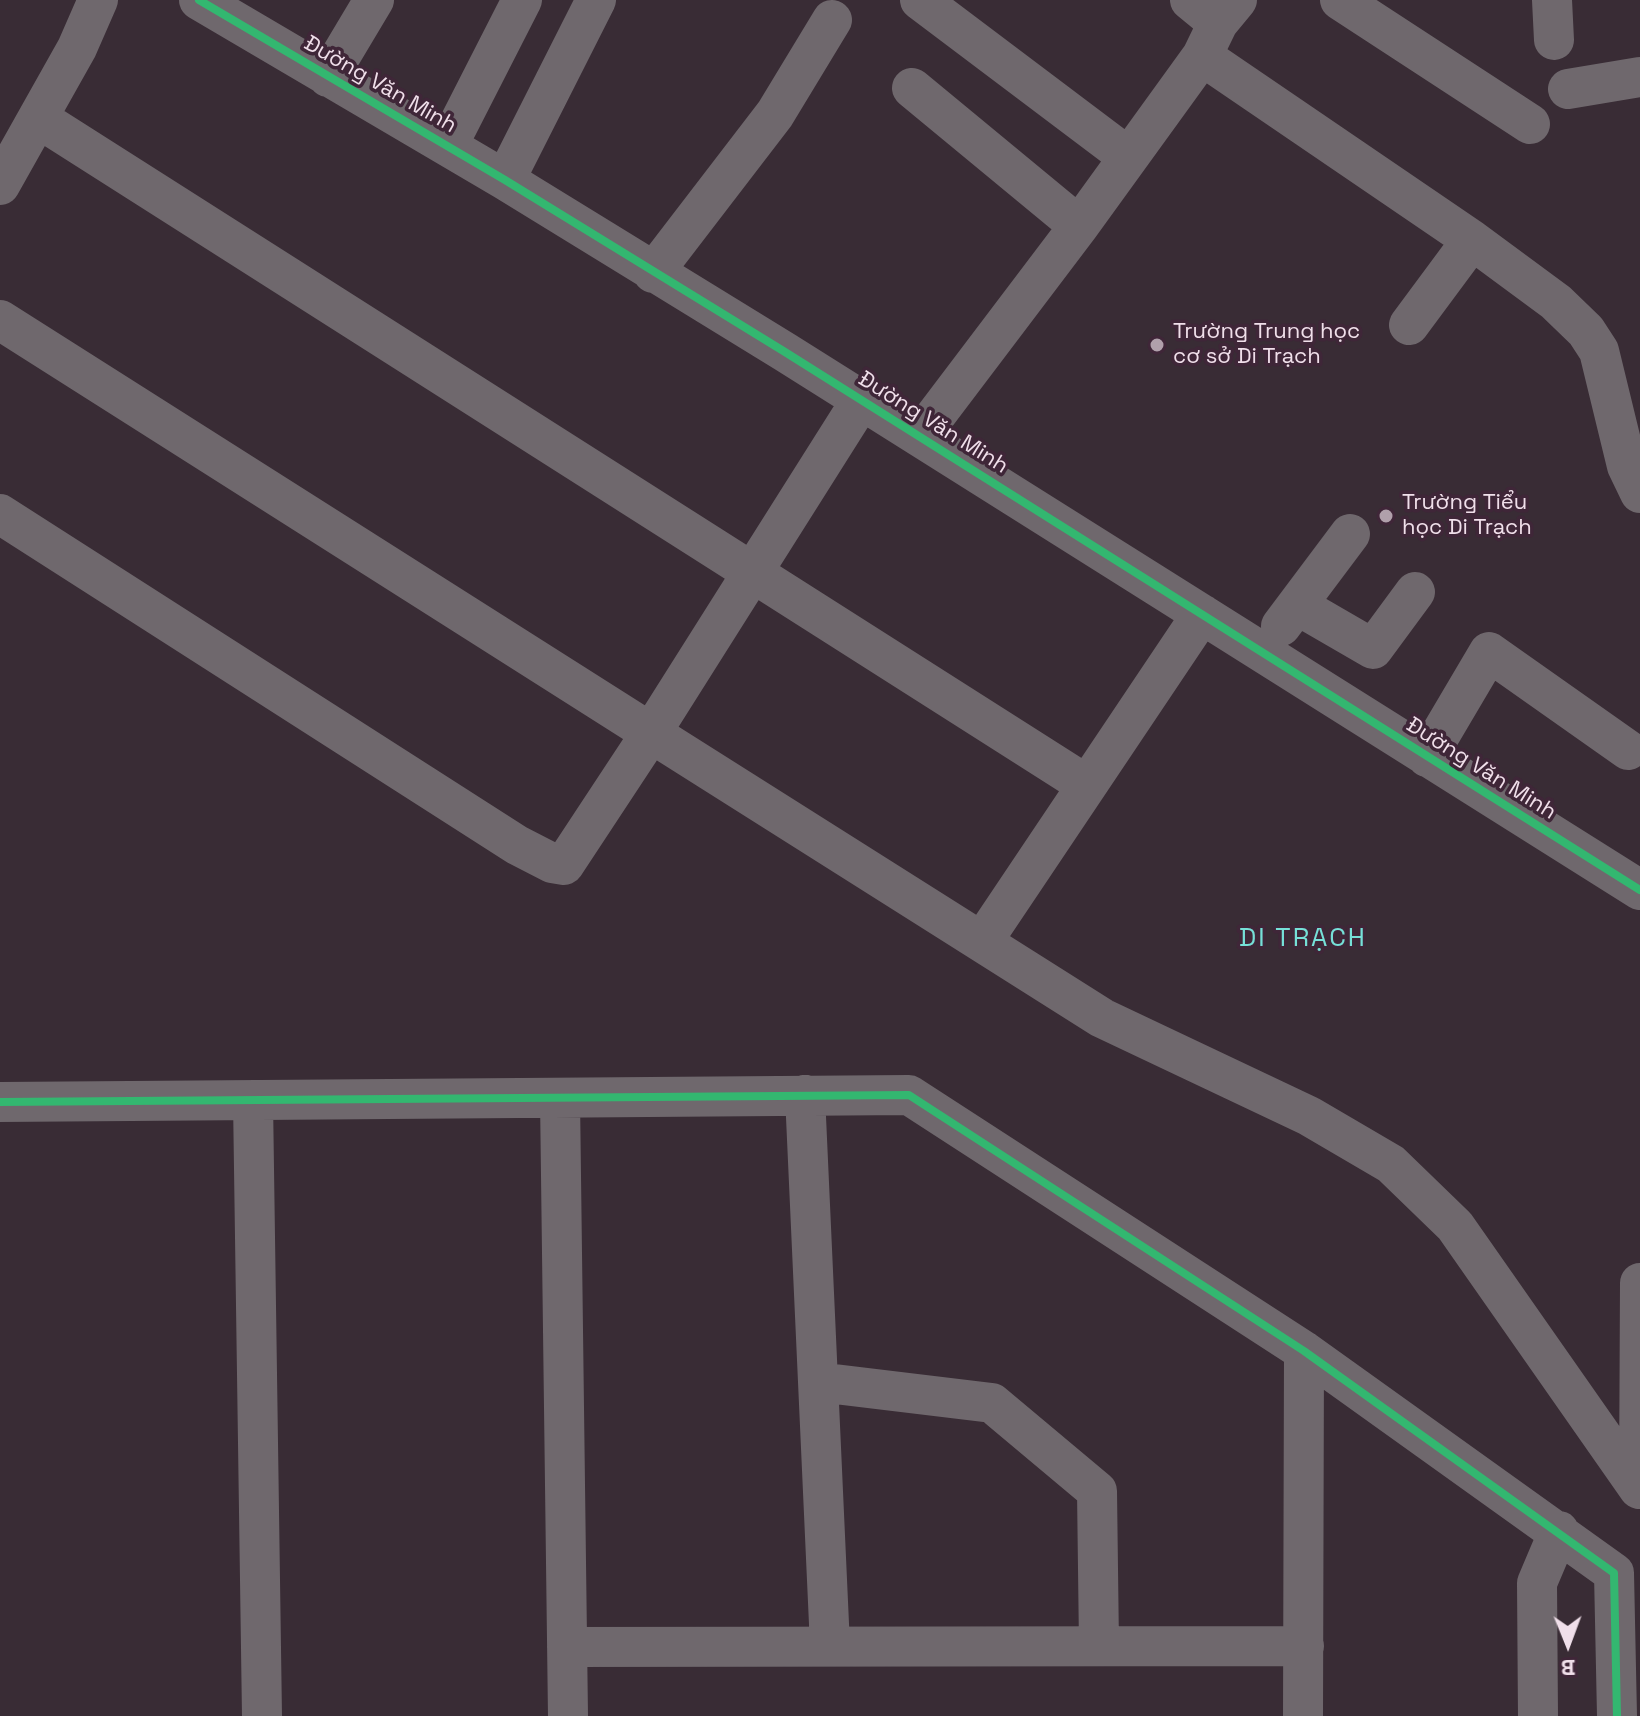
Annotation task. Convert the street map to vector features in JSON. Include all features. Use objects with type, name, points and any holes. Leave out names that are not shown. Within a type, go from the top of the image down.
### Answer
[{"type":"street","points":[[0,185],[77,48],[98,0]]},
{"type":"street","name":"Đường Văn Minh","points":[[199,0],[448,145],[862,399],[1640,890]]},
{"type":"street","points":[[328,77],[374,0]]},
{"type":"street","points":[[448,145],[522,0]]},
{"type":"street","points":[[505,180],[596,0]]},
{"type":"street","points":[[920,0],[1127,156]]},
{"type":"street","points":[[1340,0],[1530,124]]},
{"type":"street","points":[[1552,0],[1554,40]]},
{"type":"street","points":[[653,273],[775,114],[832,20]]},
{"type":"street","points":[[920,436],[1079,226],[1212,20],[1472,240],[1556,302],[1586,331],[1599,351],[1627,466],[1640,493]]},
{"type":"street","points":[[1568,89],[1640,77]]},
{"type":"street","points":[[912,88],[1079,226]]},
{"type":"street","points":[[38,118],[1085,784]]},
{"type":"street","points":[[1409,325],[1472,240]]},
{"type":"street","points":[[0,320],[1102,1018],[1309,1116],[1391,1164],[1455,1226],[1640,1489]]},
{"type":"street","points":[[0,514],[517,845],[552,863],[564,865],[862,399]]},
{"type":"street","points":[[1262,651],[1350,534]]},
{"type":"street","points":[[1297,605],[1373,649],[1415,592]]},
{"type":"street","points":[[982,942],[1085,784],[1202,614]]},
{"type":"street","points":[[1427,757],[1489,652],[1628,750]]},
{"type":"street","points":[[805,1095],[830,1646]]},
{"type":"street","points":[[0,1102],[909,1095],[1304,1351],[1614,1573],[1617,1716]]},
{"type":"street","points":[[560,1098],[568,1716]]},
{"type":"street","points":[[253,1100],[262,1716]]},
{"type":"street","points":[[1640,1283],[1640,1489]]},
{"type":"street","points":[[1303,1716],[1304,1351]]},
{"type":"street","points":[[818,1382],[992,1403],[1097,1491],[1099,1646]]},
{"type":"street","points":[[1538,1716],[1537,1583],[1559,1531]]},
{"type":"street","points":[[567,1647],[1304,1646]]},
{"type":"cycle path","points":[[199,0],[505,180],[785,352],[1640,890]]},
{"type":"cycle path","points":[[0,1102],[909,1095],[1304,1351],[1614,1573],[1617,1716]]},
{"type":"place","name":"Trường Trung học cơ sở Di Trạch","points":[[1157,345]]},
{"type":"place","name":"Trường Tiểu học Di Trạch","points":[[1386,516]]},
{"type":"district","name":"DI TRẠCH","points":[[1303,939]]}]
